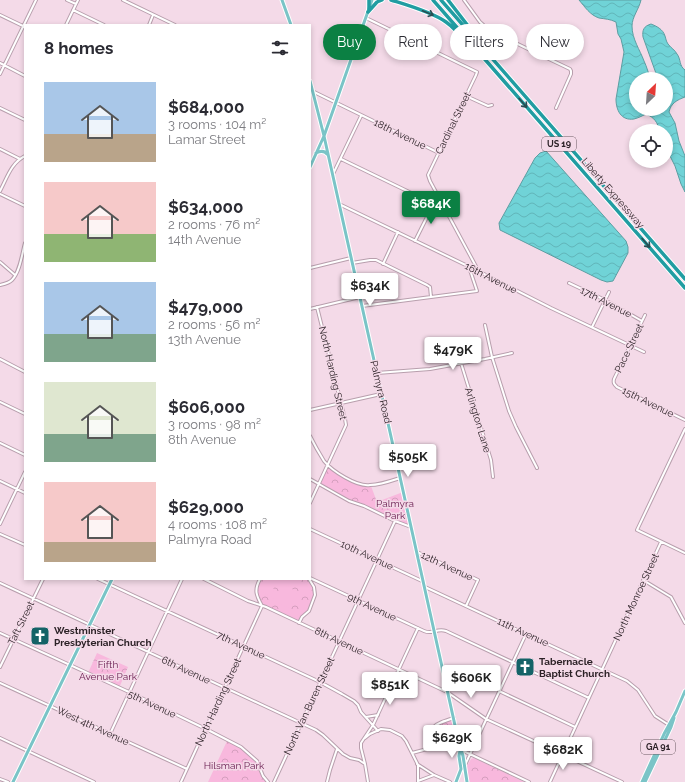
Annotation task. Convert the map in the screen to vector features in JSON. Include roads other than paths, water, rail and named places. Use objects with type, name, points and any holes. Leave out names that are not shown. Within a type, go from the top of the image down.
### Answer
[{"type":"highway","points":[[368,11],[369,0]]},
{"type":"highway","points":[[368,11],[377,2],[382,0]]},
{"type":"highway","points":[[391,0],[438,17],[446,22],[459,33],[510,88]]},
{"type":"highway","name":"Liberty Expressway","points":[[433,0],[685,288]]},
{"type":"highway","name":"Liberty Expressway","points":[[441,0],[462,24]]},
{"type":"highway","name":"US 19","points":[[448,0],[466,24]]},
{"type":"highway","name":"Liberty Expressway","points":[[493,60],[685,278]]},
{"type":"main road","points":[[282,0],[291,24]]},
{"type":"main road","points":[[311,166],[324,136],[372,0]]},
{"type":"main road","name":"Palmyra Road","points":[[312,91],[324,136],[454,718],[461,750],[459,756],[467,782]]},
{"type":"main road","points":[[316,153],[320,151],[324,152],[328,156]]},
{"type":"main road","points":[[14,782],[111,580]]},
{"type":"main road","name":"GA 91","points":[[644,782],[685,691]]},
{"type":"main road","points":[[456,782],[463,768]]},
{"type":"street","points":[[25,24],[36,0]]},
{"type":"street","points":[[67,0],[76,4]]},
{"type":"street","points":[[66,24],[78,0]]},
{"type":"street","points":[[123,0],[173,24]]},
{"type":"street","points":[[464,0],[480,22],[488,30],[573,71],[556,108]]},
{"type":"street","points":[[73,10],[102,24]]},
{"type":"street","points":[[0,15],[24,27],[0,74]]},
{"type":"street","points":[[149,24],[153,15]]},
{"type":"street","name":"Cardinal Street","points":[[366,18],[477,72],[438,153],[429,174],[429,178],[479,272]]},
{"type":"street","points":[[0,63],[24,75]]},
{"type":"street","name":"18th Avenue","points":[[312,91],[438,153]]},
{"type":"street","points":[[466,96],[488,106],[492,105]]},
{"type":"street","points":[[0,108],[24,120]]},
{"type":"street","points":[[332,176],[362,116]]},
{"type":"street","points":[[0,149],[20,159]]},
{"type":"street","points":[[24,157],[13,165],[0,192],[24,205]]},
{"type":"street","points":[[341,159],[432,203],[432,206],[415,241]]},
{"type":"street","name":"16th Avenue","points":[[339,204],[644,352]]},
{"type":"street","points":[[383,264],[398,232]]},
{"type":"street","points":[[0,285],[11,281],[15,275],[20,264],[24,247]]},
{"type":"street","points":[[311,268],[351,258]]},
{"type":"street","points":[[352,263],[376,260],[427,285],[430,288],[432,297]]},
{"type":"street","points":[[0,262],[15,275]]},
{"type":"street","points":[[362,306],[477,291],[469,267]]},
{"type":"street","name":"17th Avenue","points":[[569,283],[605,300],[642,321]]},
{"type":"street","points":[[592,327],[609,292]]},
{"type":"street","points":[[311,309],[360,297]]},
{"type":"street","name":"North Harding Street","points":[[311,501],[346,425],[318,307]]},
{"type":"street","name":"Pace Street","points":[[614,382],[646,315]]},
{"type":"street","points":[[485,325],[492,356],[512,417],[537,468]]},
{"type":"street","points":[[377,373],[430,368],[512,353]]},
{"type":"street","points":[[0,360],[24,372]]},
{"type":"street","name":"Arlington Lane","points":[[461,363],[491,460],[493,477]]},
{"type":"street","name":"15th Avenue","points":[[614,382],[614,385],[617,387],[685,420]]},
{"type":"street","points":[[311,410],[382,394]]},
{"type":"street","points":[[0,402],[24,414]]},
{"type":"street","points":[[685,429],[637,530],[685,554]]},
{"type":"street","points":[[311,438],[327,464],[335,471],[352,481],[370,486],[400,478]]},
{"type":"street","points":[[0,443],[24,455]]},
{"type":"street","points":[[0,524],[24,474]]},
{"type":"street","points":[[311,480],[345,499],[411,527]]},
{"type":"street","points":[[0,481],[24,493]]},
{"type":"street","name":"North Van Buren Street","points":[[274,782],[395,521]]},
{"type":"street","name":"10th Avenue","points":[[311,529],[423,582]]},
{"type":"street","points":[[0,534],[24,545]]},
{"type":"street","name":"North Monroe Street","points":[[550,782],[661,542]]},
{"type":"street","name":"12th Avenue","points":[[417,552],[478,580],[466,606]]},
{"type":"street","name":"9th Avenue","points":[[311,579],[427,632],[434,631]]},
{"type":"street","name":"Taft Street","points":[[0,667],[42,580]]},
{"type":"street","name":"7th Avenue","points":[[100,580],[320,682],[351,699],[357,704],[378,730]]},
{"type":"street","points":[[110,734],[182,580]]},
{"type":"street","name":"8th Avenue","points":[[206,580],[248,601],[262,606],[447,692],[486,719],[622,782]]},
{"type":"street","points":[[260,580],[256,593],[262,606]]},
{"type":"street","points":[[299,623],[302,617],[309,611],[315,595],[314,587],[310,580]]},
{"type":"street","points":[[643,580],[671,597],[685,623]]},
{"type":"street","name":"6th Avenue","points":[[0,583],[301,723],[321,733],[346,756],[366,764]]},
{"type":"street","name":"11th Avenue","points":[[425,587],[627,681],[643,696],[655,716],[670,726]]},
{"type":"street","name":"North Harding Street","points":[[181,782],[262,606]]},
{"type":"street","points":[[368,782],[366,764],[361,743],[378,715],[418,628]]},
{"type":"street","points":[[434,631],[446,631],[589,698]]},
{"type":"street","name":"5th Avenue","points":[[0,633],[129,692],[241,747],[257,761],[263,776],[268,782]]},
{"type":"street","points":[[463,768],[526,634]]},
{"type":"street","name":"West 4th Avenue","points":[[0,682],[187,769]]},
{"type":"street","points":[[499,691],[576,727]]},
{"type":"street","points":[[366,717],[378,715]]},
{"type":"street","points":[[430,748],[430,736],[432,729],[436,724],[454,718]]},
{"type":"street","points":[[363,739],[381,729],[390,730],[402,736],[417,764],[418,782],[434,775]]},
{"type":"street","points":[[0,738],[88,781],[94,782]]},
{"type":"street","points":[[412,753],[430,748],[454,747],[529,782]]},
{"type":"street","points":[[327,782],[337,749]]},
{"type":"street","points":[[417,764],[434,775],[450,782]]},
{"type":"street","points":[[0,779],[8,782]]},
{"type":"water","points":[[579,0],[641,0],[633,19],[632,31],[648,72],[629,72],[629,116],[642,116],[636,119],[626,118],[620,114],[617,107],[616,99],[624,52],[616,22],[596,17]]},
{"type":"water","points":[[651,24],[661,30],[664,34],[666,41],[675,51],[682,67],[685,70],[685,97],[673,104],[673,72],[656,72],[643,37],[643,30]]},
{"type":"water","points":[[650,116],[671,116],[675,123],[679,141],[685,156],[685,192],[673,162],[673,124],[657,124]]},
{"type":"water","points":[[546,151],[626,241],[628,253],[613,281],[607,282],[601,280],[500,230],[499,223],[535,158],[540,153]]},
{"type":"place","name":"Westminster Presbyterian Church","points":[[40,636]]},
{"type":"place","name":"Tabernacle Baptist Church","points":[[525,667]]},
{"type":"park label","name":"Palmyra Park","points":[[395,508]]},
{"type":"park label","name":"Fifth Avenue Park","points":[[108,670]]},
{"type":"park label","name":"Hilsman Park","points":[[234,765]]}]
